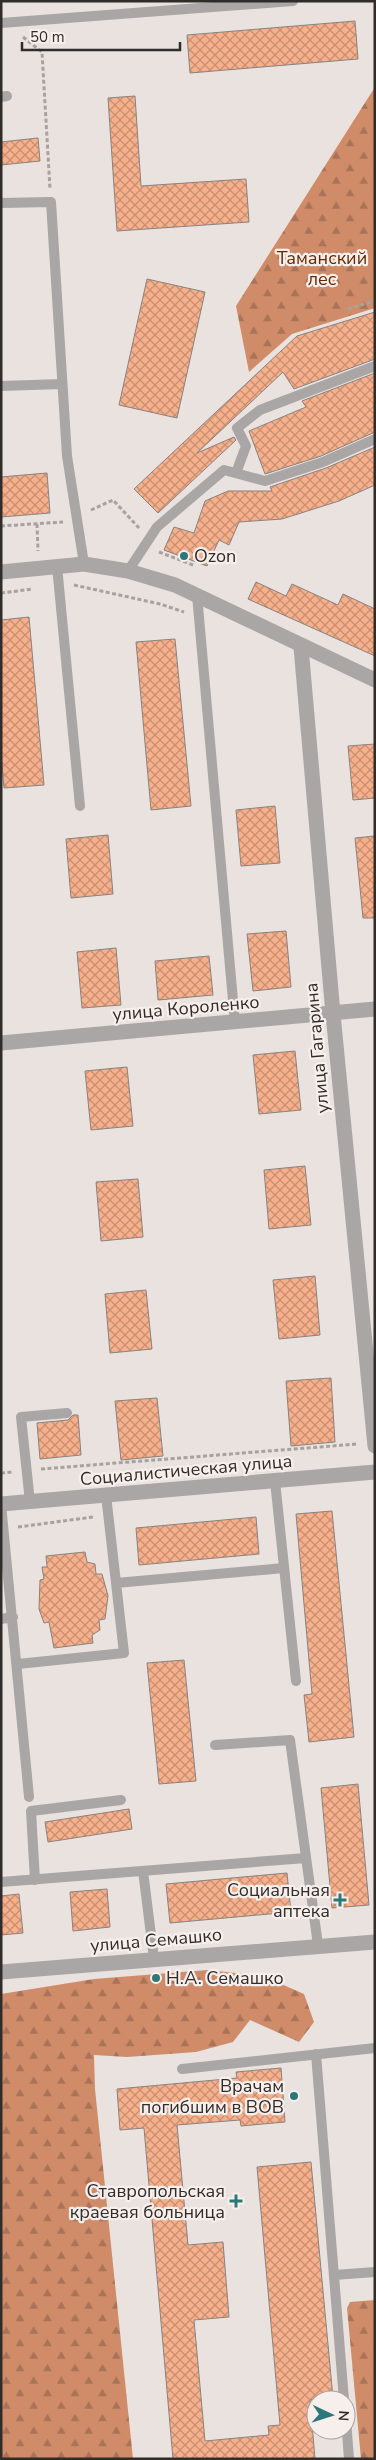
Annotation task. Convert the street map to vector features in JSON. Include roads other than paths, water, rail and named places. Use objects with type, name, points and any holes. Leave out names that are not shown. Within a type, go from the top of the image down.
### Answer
[{"type":"street","points":[[1,572],[84,564],[128,571],[175,585],[302,647],[375,680]]},
{"type":"street","name":"улица Гагарина","points":[[302,647],[333,1014],[375,1444]]},
{"type":"street","name":"улица Короленко","points":[[1,1043],[375,1009]]},
{"type":"street","name":"Социалистическая улица","points":[[1,1504],[375,1472]]},
{"type":"street","name":"улица Семашко","points":[[1,1972],[318,1945],[375,1942]]},
{"type":"lane","points":[[2,23],[293,1]]},
{"type":"lane","points":[[1,203],[51,202],[66,456],[84,564]]},
{"type":"lane","points":[[236,474],[246,446],[237,428],[260,410],[375,366]]},
{"type":"lane","points":[[1,386],[62,384]]},
{"type":"lane","points":[[128,571],[157,527],[224,470],[265,481],[324,462],[375,439]]},
{"type":"lane","points":[[57,566],[80,806]]},
{"type":"lane","points":[[197,595],[235,1023]]},
{"type":"lane","points":[[30,1502],[21,1417],[67,1413]]},
{"type":"lane","points":[[275,1481],[296,1681]]},
{"type":"lane","points":[[18,1664],[124,1653],[106,1495]]},
{"type":"lane","points":[[1,1504],[18,1664],[29,1797]]},
{"type":"lane","points":[[116,1583],[284,1568]]},
{"type":"lane","points":[[1,1619],[13,1617]]},
{"type":"lane","points":[[214,1745],[290,1740],[318,1945]]},
{"type":"lane","points":[[35,1880],[30,1811],[122,1800]]},
{"type":"lane","points":[[1,1882],[306,1858]]},
{"type":"lane","points":[[144,1871],[154,1959]]},
{"type":"lane","points":[[182,2069],[375,2048]]},
{"type":"lane","points":[[316,2054],[343,2390]]},
{"type":"lane","points":[[334,2275],[375,2272]]},
{"type":"lane","points":[[348,2440],[349,2459]]},
{"type":"place","name":"Ozon","points":[[184,556]]},
{"type":"place","name":"Социальная аптека","points":[[340,1900]]},
{"type":"place","name":"Н.А. Семашко","points":[[156,1978]]},
{"type":"place","name":"Врачам погибшим в ВОВ","points":[[294,2096]]},
{"type":"place","name":"Ставропольская краевая больница","points":[[236,2201]]},
{"type":"park label","name":"Таманский лес","points":[[322,268]]}]
